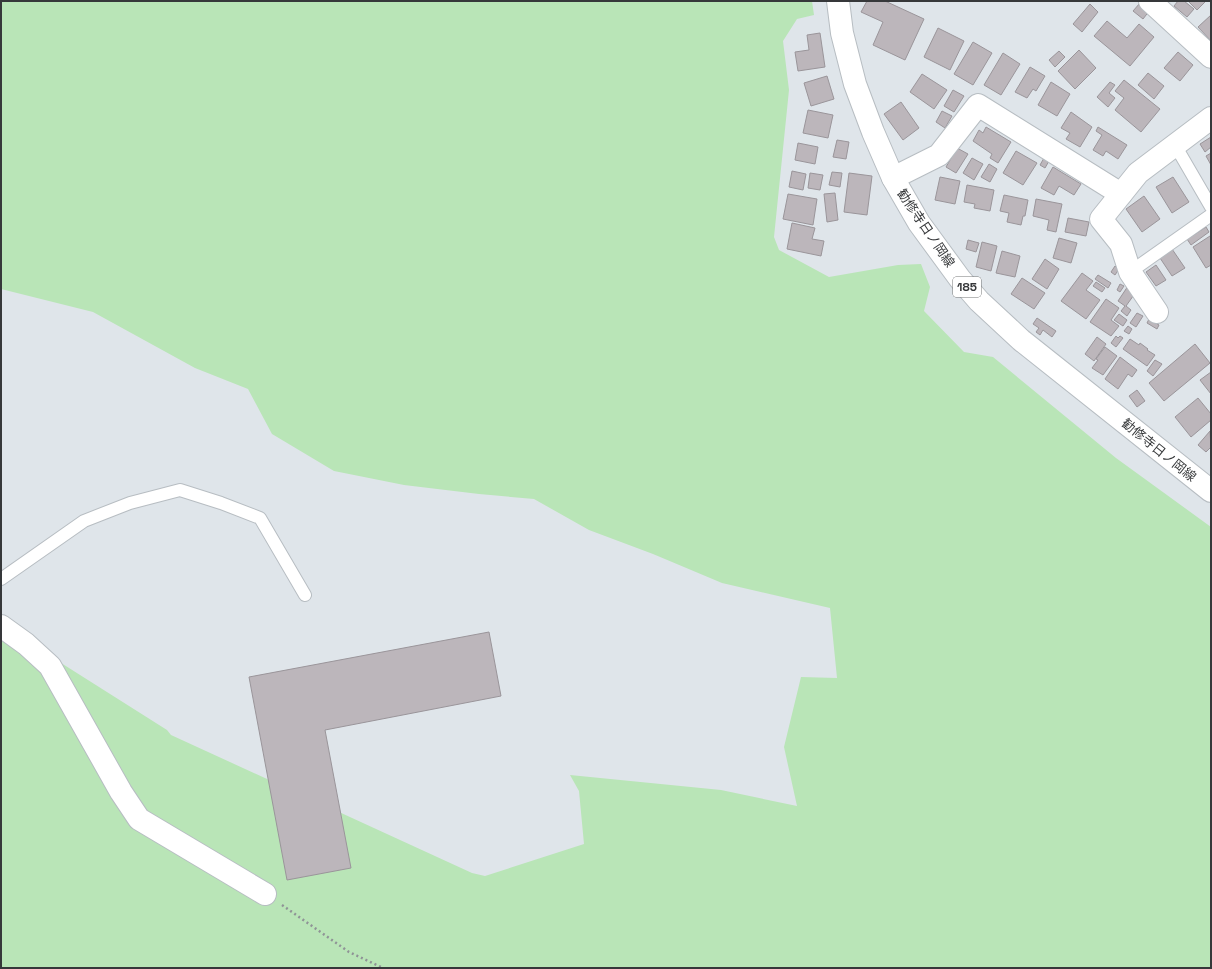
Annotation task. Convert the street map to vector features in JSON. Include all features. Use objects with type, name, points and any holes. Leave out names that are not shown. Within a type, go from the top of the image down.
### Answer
[{"type":"street","name":"勧修寺日ノ岡線","points":[[838,1],[842,33],[855,84],[893,178],[919,223],[939,251],[979,301],[999,321],[1211,491]]},
{"type":"street","points":[[1150,1],[1211,57]]},
{"type":"street","points":[[893,178],[939,155],[978,105],[1121,194]]},
{"type":"street","points":[[1157,312],[1130,272],[1121,244],[1101,219],[1138,173],[1211,118]]},
{"type":"street","points":[[1,626],[26,644],[50,666],[121,792],[139,819],[265,894]]},
{"type":"lane","points":[[1175,145],[1211,207]]},
{"type":"lane","points":[[1130,272],[1211,215]]},
{"type":"lane","points":[[1,579],[84,521],[130,503],[180,490],[221,503],[260,518],[305,595]]},
{"type":"path","points":[[265,894],[349,952],[383,968]]},
{"type":"green space","points":[[1,1],[812,1],[814,15],[797,19],[783,41],[789,90],[774,237],[779,250],[829,277],[898,265],[921,264],[930,287],[924,311],[964,352],[993,357],[1116,458],[1211,527],[1211,968],[1,968],[1,625],[167,730],[171,735],[472,873],[485,876],[584,844],[579,791],[570,775],[721,790],[797,806],[784,747],[801,677],[837,678],[830,608],[722,583],[653,554],[589,530],[534,499],[404,485],[334,471],[272,434],[248,389],[195,368],[93,312],[1,289]]},
{"type":"building","points":[[867,1],[885,1],[924,19],[905,60],[873,45],[883,22],[861,12]]},
{"type":"building","points":[[1178,1],[1184,1],[1194,9],[1187,17],[1174,6]]},
{"type":"building","points":[[1188,1],[1204,1],[1205,2],[1197,10]]},
{"type":"building","points":[[1140,3],[1150,10],[1143,19],[1133,11]]},
{"type":"building","points":[[1090,4],[1098,12],[1082,32],[1073,24]]},
{"type":"building","points":[[1211,15],[1211,41],[1198,27]]},
{"type":"building","points":[[1107,21],[1127,38],[1139,24],[1154,37],[1130,66],[1094,36]]},
{"type":"building","points":[[938,28],[964,41],[950,70],[924,57]]},
{"type":"building","points":[[820,33],[825,67],[798,71],[795,52],[809,50],[807,35]]},
{"type":"building","points":[[973,42],[992,53],[973,85],[954,74]]},
{"type":"building","points":[[1079,50],[1096,68],[1075,89],[1058,71]]},
{"type":"building","points":[[1059,51],[1065,57],[1055,67],[1049,60]]},
{"type":"building","points":[[1178,52],[1193,65],[1180,81],[1164,68]]},
{"type":"building","points":[[1003,53],[1020,64],[1001,95],[984,85]]},
{"type":"building","points":[[1030,67],[1045,76],[1036,91],[1033,89],[1027,98],[1015,92]]},
{"type":"building","points":[[1148,73],[1164,86],[1154,99],[1138,85]]},
{"type":"building","points":[[922,74],[947,90],[934,109],[910,92]]},
{"type":"building","points":[[827,76],[834,99],[811,106],[804,83]]},
{"type":"building","points":[[1124,80],[1160,109],[1141,132],[1115,110],[1124,98],[1115,91]]},
{"type":"building","points":[[1051,82],[1070,94],[1057,116],[1038,105]]},
{"type":"building","points":[[1110,82],[1115,85],[1109,93],[1115,98],[1108,107],[1097,97]]},
{"type":"building","points":[[953,90],[964,96],[954,112],[944,106]]},
{"type":"building","points":[[901,102],[919,128],[903,140],[884,114]]},
{"type":"building","points":[[808,110],[833,115],[828,138],[803,133]]},
{"type":"building","points":[[942,111],[952,116],[945,128],[936,122]]},
{"type":"building","points":[[1071,112],[1092,127],[1080,147],[1066,139],[1070,133],[1061,128]]},
{"type":"building","points":[[986,127],[1011,142],[998,163],[990,158],[992,154],[973,141],[979,130],[983,133]]},
{"type":"building","points":[[1098,127],[1127,145],[1118,159],[1106,151],[1103,156],[1093,150],[1102,135],[1096,131]]},
{"type":"building","points":[[1211,137],[1211,147],[1205,152],[1200,144]]},
{"type":"building","points":[[837,140],[849,142],[846,159],[833,157]]},
{"type":"building","points":[[798,143],[818,147],[815,164],[795,160]]},
{"type":"building","points":[[957,148],[968,154],[956,173],[946,167]]},
{"type":"building","points":[[1016,151],[1037,163],[1023,185],[1003,173]]},
{"type":"building","points":[[1211,153],[1211,165],[1206,156]]},
{"type":"building","points":[[972,158],[983,164],[974,180],[963,173]]},
{"type":"building","points":[[1044,158],[1049,161],[1045,168],[1040,165]]},
{"type":"building","points":[[989,164],[997,169],[990,182],[981,177]]},
{"type":"building","points":[[1053,167],[1081,184],[1074,195],[1059,186],[1054,195],[1041,188]]},
{"type":"building","points":[[792,171],[806,174],[803,190],[789,187]]},
{"type":"building","points":[[832,172],[842,173],[840,187],[829,185]]},
{"type":"building","points":[[810,173],[823,175],[820,190],[808,188]]},
{"type":"building","points":[[849,173],[872,176],[867,215],[844,212]]},
{"type":"building","points":[[940,177],[960,181],[955,204],[935,200]]},
{"type":"building","points":[[1173,177],[1189,202],[1172,213],[1156,187]]},
{"type":"building","points":[[967,185],[994,190],[990,211],[974,208],[975,204],[964,202]]},
{"type":"building","points":[[835,193],[838,220],[827,222],[824,194]]},
{"type":"building","points":[[788,194],[817,199],[813,225],[783,219]]},
{"type":"building","points":[[1004,195],[1028,200],[1025,216],[1023,216],[1021,225],[1007,222],[1009,213],[1000,211]]},
{"type":"building","points":[[1144,196],[1160,219],[1142,232],[1126,209]]},
{"type":"building","points":[[1036,199],[1062,204],[1056,232],[1047,230],[1049,220],[1033,216]]},
{"type":"building","points":[[1068,218],[1089,222],[1086,236],[1065,232]]},
{"type":"building","points":[[792,223],[815,228],[812,239],[824,241],[821,256],[787,249]]},
{"type":"building","points":[[1206,227],[1209,232],[1191,245],[1187,239]]},
{"type":"building","points":[[1210,236],[1211,265],[1206,268],[1193,247]]},
{"type":"building","points":[[1059,238],[1077,243],[1071,263],[1053,258]]},
{"type":"building","points":[[968,240],[979,243],[976,252],[966,249]]},
{"type":"building","points":[[982,242],[997,246],[991,271],[976,267]]},
{"type":"building","points":[[1172,249],[1185,268],[1172,276],[1160,258]]},
{"type":"building","points":[[1002,251],[1020,256],[1015,277],[996,273]]},
{"type":"building","points":[[1045,259],[1059,269],[1047,289],[1032,279]]},
{"type":"building","points":[[1156,265],[1166,280],[1156,286],[1146,272]]},
{"type":"building","points":[[1115,266],[1119,269],[1115,275],[1111,272]]},
{"type":"building","points":[[1082,273],[1093,281],[1086,290],[1100,300],[1086,319],[1061,301]]},
{"type":"building","points":[[1098,275],[1111,283],[1108,288],[1095,279]]},
{"type":"building","points":[[1022,278],[1045,293],[1034,309],[1011,294]]},
{"type":"building","points":[[1096,282],[1105,288],[1102,292],[1093,286]]},
{"type":"building","points":[[1120,284],[1124,286],[1120,292],[1117,290]]},
{"type":"building","points":[[1128,286],[1136,292],[1126,306],[1131,310],[1127,316],[1121,311],[1125,306],[1118,301]]},
{"type":"building","points":[[1106,299],[1119,308],[1111,320],[1119,326],[1111,336],[1090,322]]},
{"type":"building","points":[[1137,313],[1143,316],[1136,327],[1130,323]]},
{"type":"building","points":[[1119,314],[1127,320],[1123,326],[1114,320]]},
{"type":"building","points":[[1037,318],[1056,331],[1052,337],[1043,330],[1040,335],[1036,332],[1039,328],[1033,324]]},
{"type":"building","points":[[1149,319],[1159,325],[1157,329],[1147,323]]},
{"type":"building","points":[[1128,326],[1132,329],[1129,334],[1124,331]]},
{"type":"building","points":[[1116,336],[1118,338],[1120,336],[1123,338],[1116,347],[1111,343]]},
{"type":"building","points":[[1097,337],[1106,344],[1094,361],[1085,354]]},
{"type":"building","points":[[1130,339],[1139,345],[1140,343],[1155,355],[1147,366],[1123,349]]},
{"type":"building","points":[[1195,344],[1210,363],[1164,401],[1149,383]]},
{"type":"building","points":[[1105,347],[1117,356],[1103,375],[1092,368],[1098,360],[1096,359]]},
{"type":"building","points":[[1120,357],[1137,370],[1132,377],[1128,374],[1118,389],[1105,379]]},
{"type":"building","points":[[1155,360],[1162,364],[1153,376],[1147,371]]},
{"type":"building","points":[[1211,372],[1211,394],[1200,380]]},
{"type":"building","points":[[1137,390],[1145,401],[1137,407],[1129,396]]},
{"type":"building","points":[[1198,398],[1211,414],[1211,420],[1191,437],[1175,417]]},
{"type":"building","points":[[1210,431],[1211,447],[1206,452],[1198,445]]},
{"type":"building","points":[[489,632],[501,696],[325,730],[351,868],[287,880],[249,677]]}]
